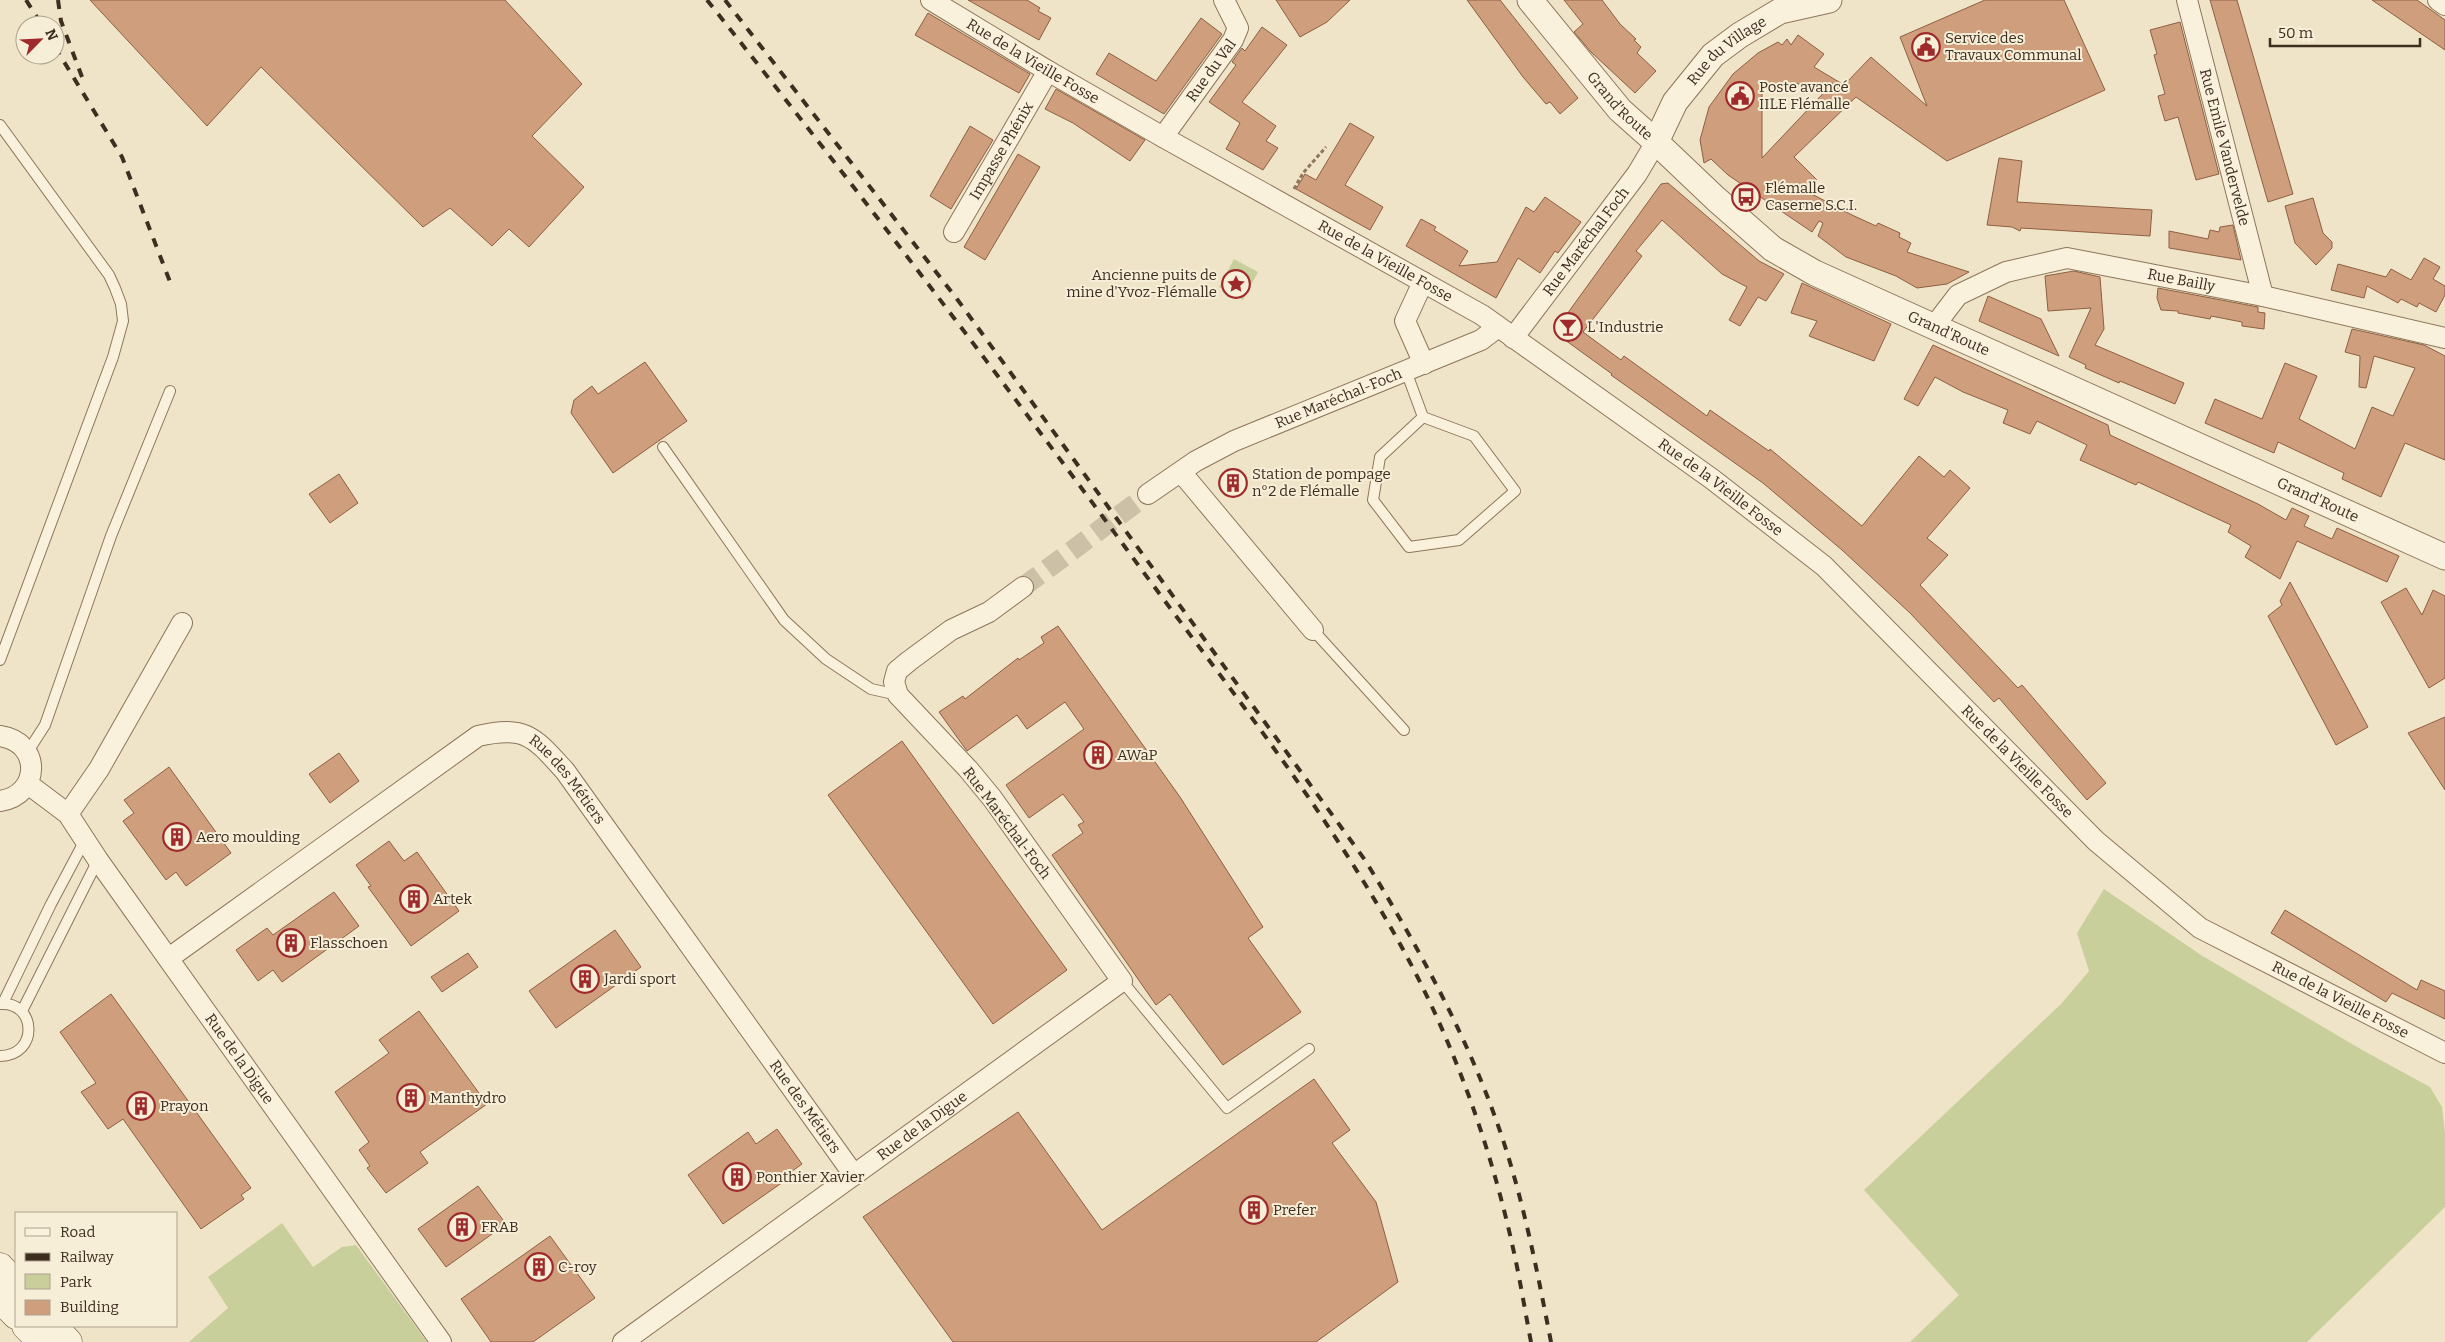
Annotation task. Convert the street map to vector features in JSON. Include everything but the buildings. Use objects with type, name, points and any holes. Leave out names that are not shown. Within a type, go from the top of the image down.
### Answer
[{"type":"main road","points":[[0,1267],[15,1284]]},
{"type":"main road","points":[[0,1298],[15,1314]]},
{"type":"main road","points":[[27,1327],[42,1342]]},
{"type":"main road","points":[[54,1327],[68,1342]]},
{"type":"street","name":"Rue de la Vieille Fosse","points":[[931,0],[1048,71],[1163,137],[1482,315],[1712,479],[1824,566],[2096,841],[2200,928],[2445,1053]]},
{"type":"street","name":"Rue du Val","points":[[1163,137],[1234,40],[1238,28],[1224,0]]},
{"type":"street","name":"Grand'Route","points":[[1530,0],[1620,110],[1773,249],[1816,272],[2445,557]]},
{"type":"street","name":"Rue du Village","points":[[1656,142],[1675,102],[1713,55],[1779,6],[1829,0]]},
{"type":"street","name":"Rue Emile Vandervelde","points":[[2187,0],[2263,296]]},
{"type":"street","points":[[2438,0],[2445,5]]},
{"type":"street","name":"Impasse Phénix","points":[[954,232],[1048,71]]},
{"type":"street","name":"Rue Maréchal Foch","points":[[1505,333],[1637,174],[1656,142]]},
{"type":"street","name":"Rue Bailly","points":[[1935,325],[1958,294],[2006,272],[2067,258],[2263,296],[2445,338]]},
{"type":"street","points":[[1415,368],[1405,321],[1423,282]]},
{"type":"street","name":"Rue Maréchal-Foch","points":[[1148,494],[1202,457],[1234,441],[1481,340],[1505,333]]},
{"type":"street","points":[[1181,472],[1313,630]]},
{"type":"street","points":[[898,695],[894,682],[897,671],[951,630],[989,612],[1023,587]]},
{"type":"street","points":[[68,814],[99,769],[182,623]]},
{"type":"street","name":"Rue Maréchal-Foch","points":[[898,695],[968,769],[992,798],[1122,981]]},
{"type":"street","name":"Rue des Métiers","points":[[169,958],[478,736],[501,731],[520,734],[538,742],[565,771],[854,1176]]},
{"type":"street","points":[[0,736],[12,738],[21,744],[31,763],[31,774],[28,784],[20,794],[0,802]]},
{"type":"street","name":"Rue de la Digue","points":[[28,784],[68,814],[98,860],[441,1342]]},
{"type":"street","name":"Rue de la Digue","points":[[623,1342],[1122,981]]},
{"type":"lane","points":[[0,125],[109,275],[121,304],[123,320],[113,358],[0,660]]},
{"type":"lane","points":[[1415,368],[1423,417]]},
{"type":"lane","points":[[27,753],[45,724],[111,536],[170,391]]},
{"type":"lane","points":[[1423,417],[1474,436],[1515,491],[1459,540],[1409,547],[1373,500],[1380,458],[1423,417]]},
{"type":"lane","points":[[663,447],[784,620],[826,659],[871,689],[898,695]]},
{"type":"lane","points":[[1313,630],[1404,730]]},
{"type":"lane","points":[[0,1056],[14,1054],[26,1042],[29,1026],[22,1012],[10,1004],[1,1003],[85,840]]},
{"type":"lane","points":[[22,1012],[98,860]]},
{"type":"lane","points":[[1122,981],[1227,1108],[1309,1049]]},
{"type":"path","points":[[1286,205],[1303,173],[1326,147]]},
{"type":"green space","points":[[1234,259],[1258,272],[1243,300],[1219,287]]},
{"type":"green space","points":[[2104,889],[2201,955],[2364,1051],[2430,1087],[2442,1107],[2445,1133],[2445,1207],[2307,1342],[1910,1342],[1959,1295],[1864,1190],[2061,1004],[2089,971],[2077,933]]},
{"type":"green space","points":[[282,1223],[313,1267],[342,1247],[356,1245],[427,1342],[189,1342],[228,1308],[208,1277]]},
{"type":"tunnel","points":[[1023,587],[1148,494]]},
{"type":"railway","points":[[26,0],[36,15]]},
{"type":"railway","points":[[58,0],[61,21],[85,85]]},
{"type":"railway","points":[[707,0],[814,135],[971,340],[1236,696],[1308,797],[1376,901],[1424,990],[1456,1061],[1470,1098],[1504,1210],[1516,1260],[1531,1342]]},
{"type":"railway","points":[[725,0],[957,299],[1365,860],[1443,997],[1491,1106],[1504,1143],[1525,1217],[1551,1342]]},
{"type":"railway","points":[[65,63],[122,157],[172,287]]},
{"type":"place","name":"Service des Travaux Communal","points":[[1926,47]]},
{"type":"place","name":"Poste avancé IILE Flémalle","points":[[1740,96]]},
{"type":"place","name":"Flémalle Caserne S.C.I.","points":[[1746,197]]},
{"type":"place","name":"Ancienne puits de mine d'Yvoz-Flémalle","points":[[1236,284]]},
{"type":"place","name":"L'Industrie","points":[[1568,327]]},
{"type":"place","name":"Station de pompage n°2 de Flémalle","points":[[1233,483]]},
{"type":"place","name":"AWaP","points":[[1098,755]]},
{"type":"place","name":"Aero moulding","points":[[177,837]]},
{"type":"place","name":"Artek","points":[[414,899]]},
{"type":"place","name":"Flasschoen","points":[[291,943]]},
{"type":"place","name":"Jardi sport","points":[[585,979]]},
{"type":"place","name":"Manthydro","points":[[411,1098]]},
{"type":"place","name":"Prayon","points":[[141,1106]]},
{"type":"place","name":"Ponthier Xavier","points":[[737,1177]]},
{"type":"place","name":"Prefer","points":[[1254,1210]]},
{"type":"place","name":"FRAB","points":[[462,1227]]},
{"type":"place","name":"C-roy","points":[[539,1267]]}]
